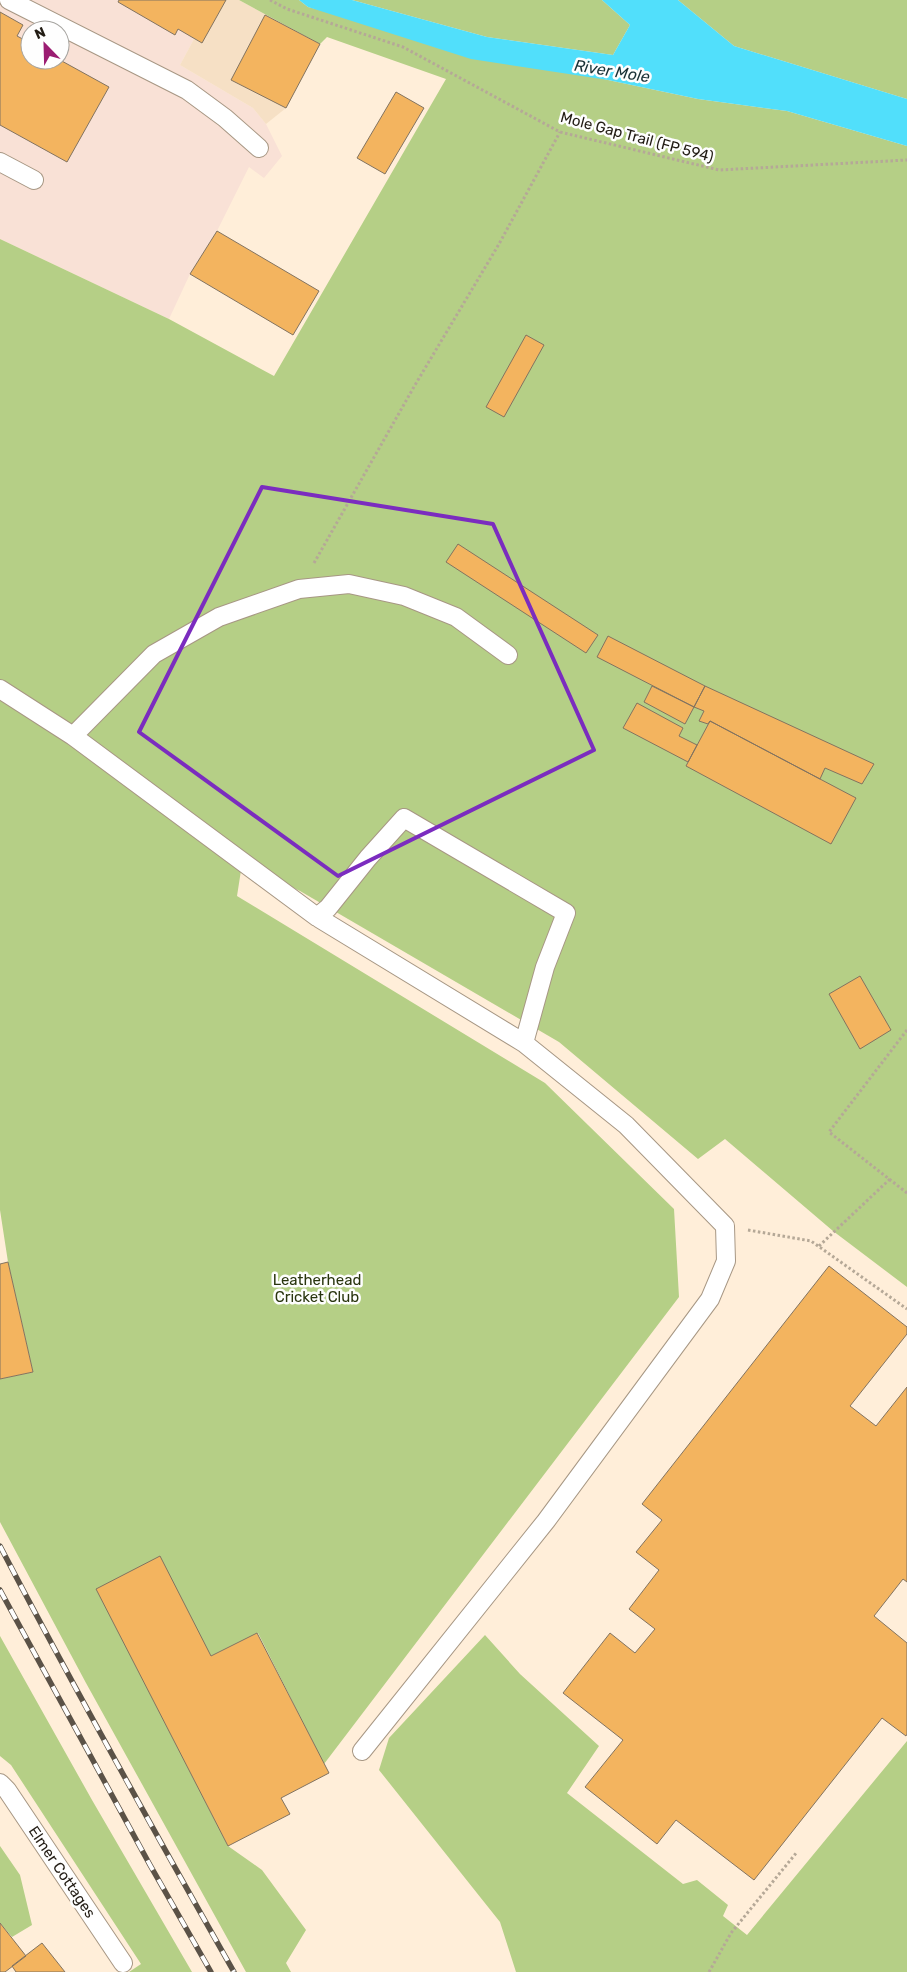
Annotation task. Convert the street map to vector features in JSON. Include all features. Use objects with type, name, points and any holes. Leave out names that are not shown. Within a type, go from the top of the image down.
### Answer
[{"type":"lane","points":[[9,0],[187,90],[225,118],[258,148]]},
{"type":"lane","points":[[0,162],[34,180]]},
{"type":"lane","points":[[73,736],[154,654],[220,616],[299,589],[349,584],[404,596],[456,616],[508,656]]},
{"type":"lane","points":[[0,689],[73,736],[316,917],[524,1043],[626,1125],[725,1226],[726,1261],[710,1299],[546,1521],[362,1750]]},
{"type":"lane","points":[[316,917],[328,908],[368,858],[404,818],[566,913],[545,967],[524,1043]]},
{"type":"lane","name":"Elmer Cottages","points":[[0,1783],[7,1790],[123,1963]]},
{"type":"path","name":"Mole Gap Trail (FP 594)","points":[[270,0],[287,9],[402,47],[560,132],[719,170],[907,160]]},
{"type":"path","points":[[299,589],[415,385],[499,244],[560,132]]},
{"type":"path","points":[[907,1030],[828,1132],[907,1193]]},
{"type":"path","points":[[819,1246],[890,1179]]},
{"type":"path","points":[[725,1226],[811,1241],[907,1309]]},
{"type":"path","points":[[708,1972],[732,1933],[797,1852]]},
{"type":"highlighted area","points":[[262,487],[493,524],[594,750],[338,876],[139,732]]},
{"type":"shaded area","points":[[0,0],[226,0],[202,43],[194,39],[180,65],[253,108],[266,124],[282,156],[264,178],[249,167],[217,231],[190,274],[169,319],[0,239]]},
{"type":"shaded area","points":[[226,0],[239,0],[320,44],[286,108],[266,124],[253,108],[180,65],[194,39],[202,42]]},
{"type":"green space","name":"Leatherhead Cricket Club","points":[[239,0],[299,0],[308,7],[608,80],[698,99],[787,111],[907,146],[907,1287],[833,1231],[725,1139],[698,1159],[559,1042],[300,891],[242,864],[237,896],[545,1083],[674,1209],[679,1297],[324,1764],[258,1633],[211,1656],[97,1589],[228,1846],[262,1870],[306,1930],[286,1963],[291,1972],[246,1972],[86,1683],[0,1522],[0,1379],[33,1372],[8,1262],[0,1210],[0,239],[169,319],[274,376],[446,79],[327,37],[320,44]]},
{"type":"green space","points":[[352,0],[602,0],[630,25],[613,55],[487,37]]},
{"type":"green space","points":[[678,0],[907,0],[907,99],[734,46]]},
{"type":"green space","points":[[485,1635],[520,1674],[599,1746],[567,1793],[683,1884],[697,1880],[728,1905],[723,1916],[747,1935],[907,1741],[907,1972],[516,1972],[500,1922],[379,1770],[389,1738]]},
{"type":"green space","points":[[0,1636],[192,1972],[129,1972],[141,1964],[11,1765],[0,1756]]},
{"type":"green space","points":[[0,1846],[20,1875],[32,1925],[12,1937],[0,1923]]},
{"type":"water","name":"River Mole","points":[[299,0],[352,0],[487,37],[613,55],[630,25],[602,0],[678,0],[734,46],[907,99],[907,146],[787,111],[698,99],[608,80],[471,59],[308,7]]},
{"type":"building","points":[[119,0],[226,0],[202,43],[178,29],[175,35],[118,2]]},
{"type":"building","points":[[0,12],[20,23],[20,30],[17,36],[20,38],[20,70],[70,70],[70,66],[109,87],[67,162],[0,125]]},
{"type":"building","points":[[265,15],[320,44],[286,108],[231,80]]},
{"type":"building","points":[[396,92],[424,108],[385,174],[357,158]]},
{"type":"building","points":[[217,231],[319,291],[293,335],[190,274]]},
{"type":"building","points":[[526,335],[544,345],[504,417],[486,407]]},
{"type":"building","points":[[458,544],[598,635],[586,653],[446,562]]},
{"type":"building","points":[[608,636],[705,686],[694,707],[597,657]]},
{"type":"building","points":[[652,686],[694,707],[685,724],[644,702]]},
{"type":"building","points":[[705,686],[874,764],[862,784],[825,768],[820,779],[710,721],[708,724],[699,721],[704,711],[694,707]]},
{"type":"building","points":[[637,703],[683,728],[679,736],[697,745],[688,762],[623,728]]},
{"type":"building","points":[[710,721],[856,798],[831,844],[686,766]]},
{"type":"building","points":[[860,976],[891,1030],[860,1049],[829,994]]},
{"type":"building","points":[[8,1262],[33,1372],[0,1379],[0,1264]]},
{"type":"building","points":[[829,1266],[907,1327],[907,1334],[850,1406],[876,1426],[907,1387],[907,1582],[903,1579],[874,1616],[907,1643],[907,1734],[906,1736],[882,1718],[754,1880],[676,1820],[657,1844],[585,1787],[623,1740],[563,1693],[610,1633],[635,1653],[655,1629],[629,1609],[659,1570],[636,1552],[662,1520],[642,1504]]},
{"type":"building","points":[[160,1556],[211,1656],[257,1633],[329,1773],[281,1798],[290,1814],[228,1846],[96,1589]]},
{"type":"building","points":[[0,1923],[26,1956],[5,1972],[0,1972]]},
{"type":"building","points":[[42,1943],[65,1972],[16,1972],[12,1966]]},
{"type":"railway","points":[[0,1546],[115,1760],[234,1972]]},
{"type":"railway","points":[[0,1590],[150,1865],[211,1972]]}]
